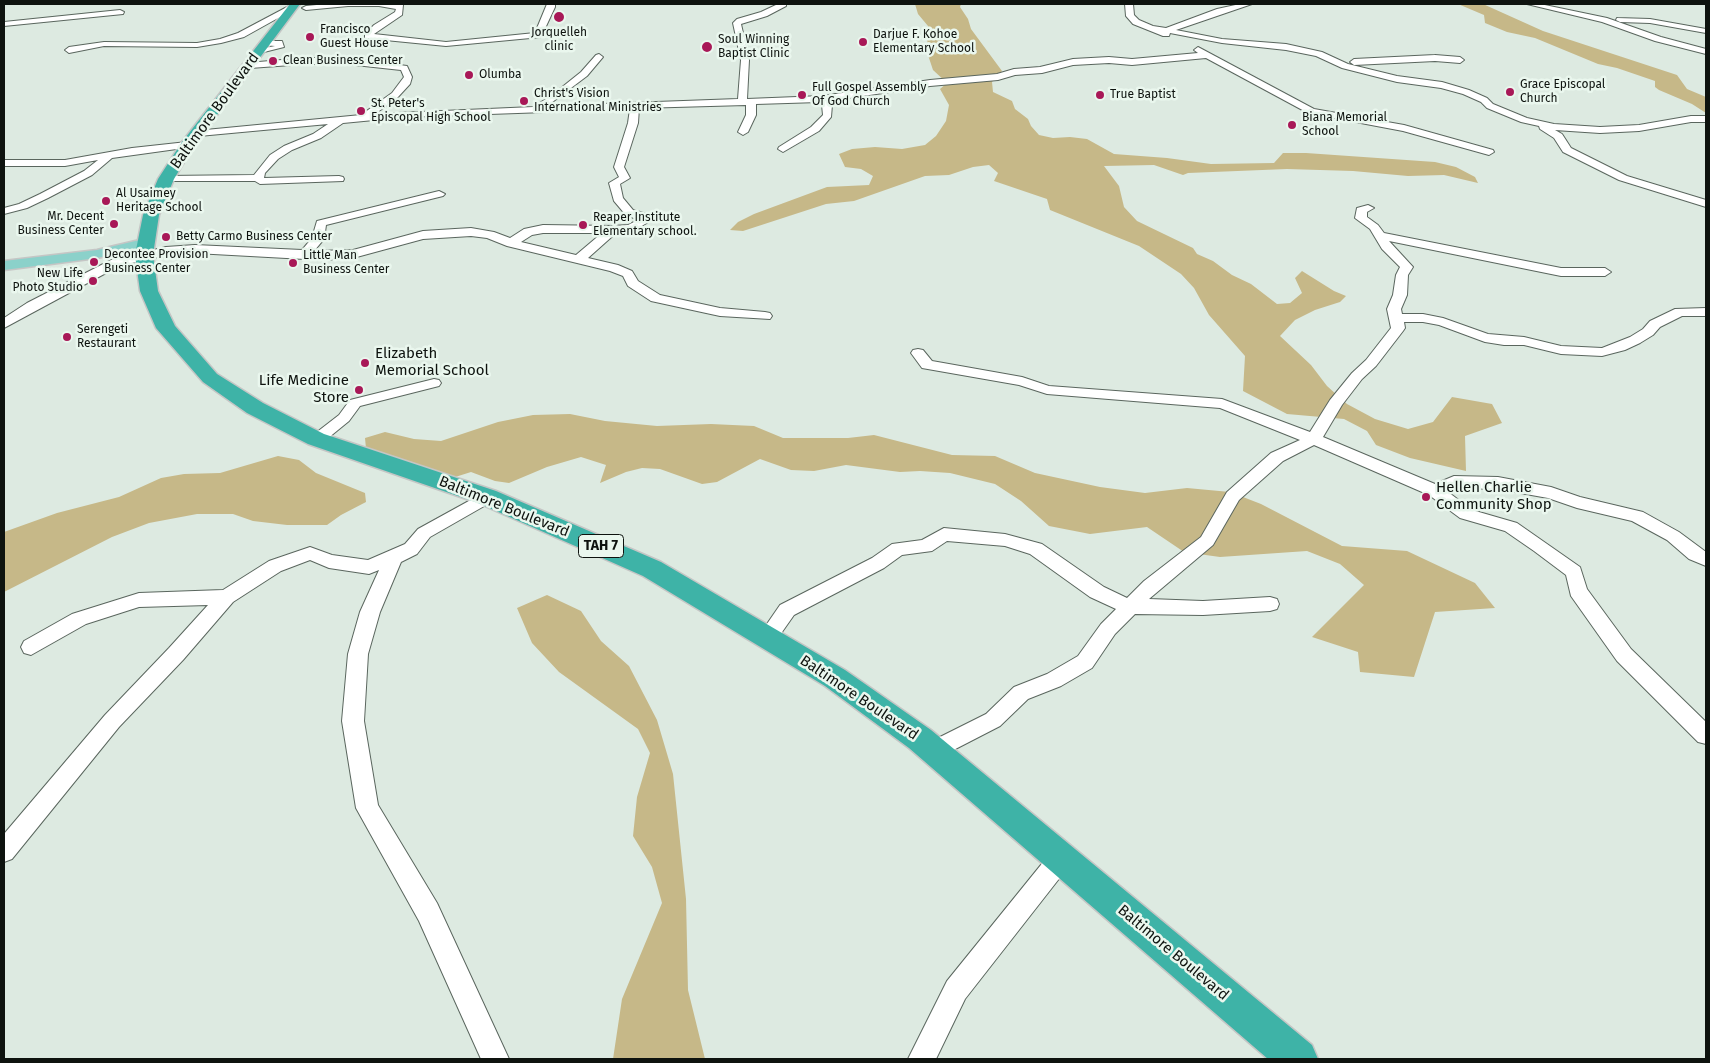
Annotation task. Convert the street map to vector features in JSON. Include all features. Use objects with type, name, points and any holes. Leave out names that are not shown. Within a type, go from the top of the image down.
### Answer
[{"type":"highway","name":"Baltimore Boulevard","points":[[298,6],[258,53],[193,139],[166,179],[151,215],[144,249],[149,291],[166,328],[210,378],[255,408],[316,439],[487,497],[652,569],[835,678],[934,751],[1298,1059]]},
{"type":"main road","points":[[4,266],[144,249]]},
{"type":"street","points":[[348,4],[379,4],[400,7],[399,13],[377,27],[368,36],[446,44],[538,35],[551,4]]},
{"type":"street","points":[[69,50],[104,44],[197,44],[215,42],[241,35],[298,6],[354,4]]},
{"type":"street","points":[[743,132],[751,115],[747,102],[745,60],[739,38],[738,24],[740,21],[764,14],[782,6],[782,4]]},
{"type":"street","points":[[1129,4],[1130,16],[1136,22],[1160,29],[1222,41],[1286,47],[1319,54],[1338,63],[1397,79],[1442,85],[1466,92],[1484,100],[1490,106],[1554,127],[1600,130],[1639,128],[1691,119],[1706,119]]},
{"type":"street","points":[[1160,29],[1173,29],[1220,11],[1248,4]]},
{"type":"street","points":[[1531,4],[1604,20],[1658,39],[1706,52]]},
{"type":"street","points":[[4,24],[120,12]]},
{"type":"street","points":[[1604,20],[1650,21],[1706,31]]},
{"type":"street","points":[[1160,29],[1311,111],[1404,128],[1489,152]]},
{"type":"street","points":[[258,53],[305,61],[346,61],[404,68],[408,77],[405,84],[395,95],[365,117]]},
{"type":"street","points":[[4,163],[65,162],[193,139],[365,117],[822,99],[912,86],[998,77],[1014,72],[1034,71],[1073,62],[1109,60],[1132,62],[1207,55]]},
{"type":"street","points":[[536,109],[554,98],[584,74],[599,57]]},
{"type":"street","points":[[1338,63],[1435,58],[1460,60]]},
{"type":"street","points":[[783,149],[815,129],[828,115],[827,106],[822,99]]},
{"type":"street","points":[[511,243],[528,232],[543,230],[613,230],[631,228],[644,221],[643,216],[629,212],[618,199],[614,183],[625,178],[619,167],[633,122],[635,106]]},
{"type":"street","points":[[258,178],[260,172],[274,157],[288,148],[317,136],[340,120]]},
{"type":"street","points":[[1535,122],[1558,136],[1567,150],[1623,178],[1706,204]]},
{"type":"street","points":[[4,211],[23,206],[44,196],[88,173],[114,154]]},
{"type":"street","points":[[166,179],[258,178],[260,181],[339,179]]},
{"type":"street","points":[[305,254],[318,239],[321,223],[439,194]]},
{"type":"street","points":[[934,751],[993,720],[1021,693],[1054,680],[1084,662],[1108,629],[1151,586],[1207,540],[1233,496],[1277,457],[1314,439],[1335,403],[1357,376],[1371,363],[1398,328],[1394,309],[1400,296],[1402,275],[1407,267],[1386,246],[1374,227],[1361,218],[1361,210],[1368,208]]},
{"type":"street","points":[[578,260],[613,230]]},
{"type":"street","points":[[4,324],[32,306],[144,249],[166,251],[195,249],[323,256],[368,251],[406,239],[446,233],[471,232],[490,235],[511,243],[614,268],[628,274],[633,283],[656,298],[720,312],[765,316]]},
{"type":"street","points":[[1380,236],[1561,272],[1605,272]]},
{"type":"street","points":[[1396,318],[1423,318],[1443,322],[1485,338],[1504,342],[1524,341],[1561,350],[1602,352],[1620,347],[1634,340],[1648,332],[1655,324],[1680,312],[1706,312]]},
{"type":"street","points":[[918,353],[927,365],[1022,381],[1047,390],[1222,404],[1314,439],[1435,491],[1466,514],[1510,527],[1574,572],[1578,591],[1624,655],[1706,735]]},
{"type":"street","points":[[316,439],[344,418],[356,403],[434,383]]},
{"type":"street","points":[[1435,491],[1454,482],[1498,483],[1551,493],[1637,516],[1674,536],[1695,554],[1706,559]]},
{"type":"street","points":[[4,851],[112,721],[176,654],[226,597],[275,566],[310,553],[329,561],[369,567],[394,558],[411,549],[424,533],[487,497]]},
{"type":"street","points":[[768,637],[787,610],[878,563],[898,549],[926,546],[944,534],[1005,540],[1036,549],[1097,592],[1130,607],[1203,608],[1270,604]]},
{"type":"street","points":[[394,558],[370,612],[358,654],[353,721],[366,808],[428,912],[495,1059]]},
{"type":"street","points":[[31,647],[79,619],[139,600],[226,597]]},
{"type":"street","points":[[922,1059],[956,990],[1061,858]]},
{"type":"shaded area","points":[[915,4],[961,4],[960,7],[968,19],[971,29],[1002,71],[992,82],[993,92],[1012,101],[1015,109],[1028,119],[1039,135],[1053,138],[1087,139],[1114,154],[1211,164],[1274,163],[1283,153],[1306,153],[1435,162],[1456,167],[1475,177],[1478,183],[1444,175],[1408,176],[1353,171],[1287,169],[1188,173],[1183,175],[1154,165],[1104,166],[1119,186],[1124,207],[1137,221],[1193,248],[1197,254],[1213,261],[1232,275],[1251,284],[1277,304],[1290,303],[1302,293],[1295,278],[1302,271],[1334,291],[1346,296],[1340,302],[1315,310],[1295,320],[1280,336],[1311,365],[1327,386],[1347,404],[1375,419],[1408,429],[1433,422],[1452,397],[1492,404],[1502,423],[1465,436],[1466,471],[1410,458],[1376,445],[1367,431],[1344,419],[1287,414],[1243,391],[1245,356],[1209,315],[1194,288],[1181,274],[1139,246],[1050,210],[1047,199],[994,181],[998,173],[989,165],[973,167],[949,175],[925,176],[854,201],[826,204],[743,231],[730,230],[738,222],[754,214],[827,187],[869,185],[873,176],[861,169],[845,167],[839,154],[852,149],[875,147],[902,149],[925,145],[936,136],[946,121],[949,105],[940,89],[947,83],[933,70],[927,52],[928,26],[918,14]]},
{"type":"shaded area","points":[[1458,4],[1483,4],[1543,31],[1677,75],[1687,89],[1706,97],[1706,113],[1692,104],[1659,90],[1655,87],[1655,81],[1617,68],[1598,64],[1535,38],[1507,32],[1485,23],[1484,15]]},
{"type":"shaded area","points":[[570,414],[605,421],[657,426],[711,424],[754,426],[783,438],[848,438],[874,435],[952,455],[995,456],[1035,473],[1100,487],[1145,493],[1187,488],[1230,492],[1261,504],[1342,546],[1407,551],[1475,583],[1495,608],[1435,612],[1414,677],[1360,672],[1358,652],[1312,637],[1364,585],[1340,564],[1307,551],[1220,557],[1184,552],[1147,527],[1090,534],[1049,526],[1021,501],[995,484],[950,473],[900,472],[846,465],[814,471],[791,470],[760,459],[717,482],[702,484],[660,469],[642,468],[626,472],[600,483],[606,465],[581,457],[547,467],[509,483],[495,481],[471,472],[433,484],[367,459],[365,438],[385,432],[414,439],[441,441],[498,422],[533,415]]},
{"type":"shaded area","points":[[278,456],[299,460],[316,473],[365,493],[366,502],[341,515],[327,525],[287,525],[253,521],[233,514],[197,514],[149,523],[112,537],[4,592],[4,532],[57,513],[119,497],[161,478],[184,474],[220,473]]},
{"type":"shaded area","points":[[547,595],[581,611],[601,641],[629,666],[657,720],[673,774],[686,899],[688,990],[705,1059],[613,1059],[622,999],[662,903],[652,867],[633,836],[637,797],[650,753],[638,729],[559,672],[532,643],[517,608]]},
{"type":"place","name":"Jorquelleh clinic","points":[[559,17]]},
{"type":"place","name":"Francisco Guest House","points":[[310,37]]},
{"type":"place","name":"Darjue F. Kohoe Elementary School","points":[[863,42]]},
{"type":"place","name":"Soul Winning Baptist Clinic","points":[[707,47]]},
{"type":"place","name":"Clean Business Center","points":[[273,61]]},
{"type":"place","name":"Olumba","points":[[469,75]]},
{"type":"place","name":"Grace Episcopal Church","points":[[1510,92]]},
{"type":"place","name":"Full Gospel Assembly Of God Church","points":[[802,95]]},
{"type":"place","name":"True Baptist","points":[[1100,95]]},
{"type":"place","name":"Christ's Vision International Ministries","points":[[524,101]]},
{"type":"place","name":"St. Peter's Episcopal High School","points":[[361,111]]},
{"type":"place","name":"Biana Memorial School","points":[[1292,125]]},
{"type":"place","name":"Al Usaimey Heritage School","points":[[106,201]]},
{"type":"place","name":"Mr. Decent Business Center","points":[[114,224]]},
{"type":"place","name":"Reaper Institute Elementary school.","points":[[583,225]]},
{"type":"place","name":"Betty Carmo Business Center","points":[[166,237]]},
{"type":"place","name":"Decontee Provision Business Center","points":[[94,262]]},
{"type":"place","name":"Little Man Business Center","points":[[293,263]]},
{"type":"place","name":"New Life Photo Studio","points":[[93,281]]},
{"type":"place","name":"Serengeti Restaurant","points":[[67,337]]},
{"type":"place","name":"Elizabeth Memorial School","points":[[365,363]]},
{"type":"place","name":"Life Medicine Store","points":[[359,390]]},
{"type":"place","name":"Hellen Charlie Community Shop","points":[[1426,497]]}]
